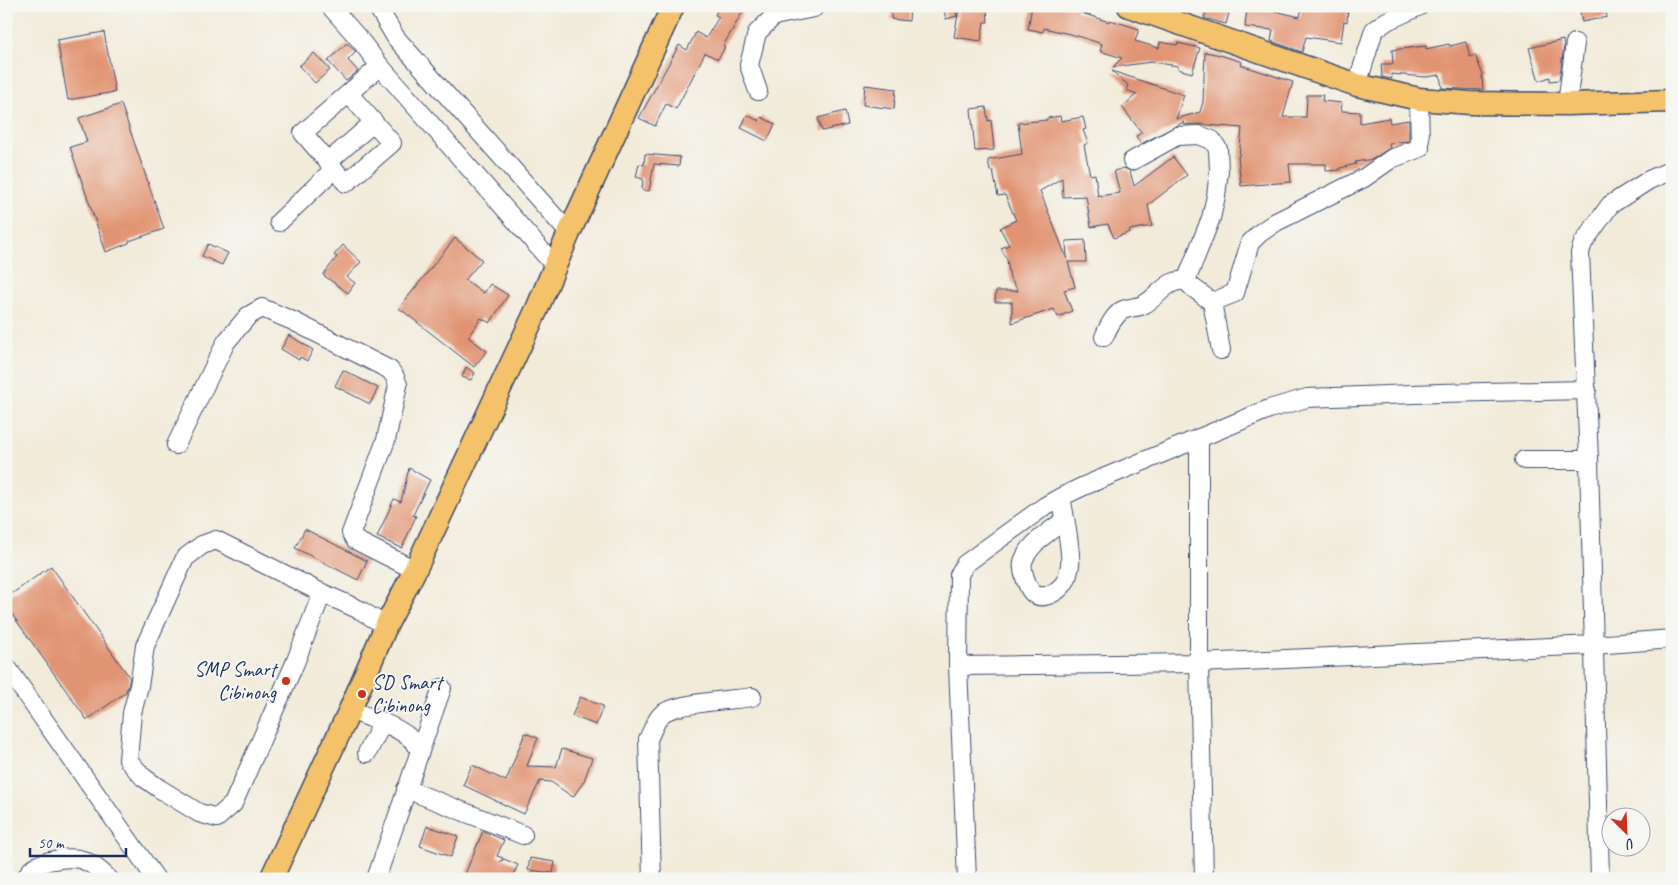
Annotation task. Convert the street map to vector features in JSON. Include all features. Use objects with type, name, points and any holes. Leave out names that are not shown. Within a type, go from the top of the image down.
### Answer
[{"type":"main road","points":[[271,879],[278,859],[350,710],[386,626],[415,570],[538,309],[569,233],[673,6]]},
{"type":"main road","points":[[1129,6],[1357,85],[1419,99],[1470,103],[1567,104],[1672,101]]},
{"type":"street","points":[[330,6],[555,266]]},
{"type":"street","points":[[377,6],[396,38],[569,233]]},
{"type":"street","points":[[758,91],[749,65],[757,33],[774,16],[814,8],[813,6]]},
{"type":"street","points":[[1357,85],[1374,30],[1387,21],[1420,6]]},
{"type":"street","points":[[1567,104],[1575,43]]},
{"type":"street","points":[[349,94],[392,143],[346,183],[303,133],[380,66]]},
{"type":"street","points":[[1212,302],[1235,293],[1250,243],[1260,233],[1276,222],[1364,178],[1391,159],[1420,148],[1419,99]]},
{"type":"street","points":[[279,222],[331,165],[374,122]]},
{"type":"street","points":[[1132,161],[1177,136],[1198,134],[1212,140],[1218,149],[1219,171],[1211,218],[1186,281]]},
{"type":"street","points":[[1600,879],[1587,390],[1580,253],[1583,243],[1610,205],[1649,180],[1672,170]]},
{"type":"street","points":[[1104,338],[1113,319],[1121,311],[1144,304],[1170,283],[1180,280],[1186,281],[1212,302],[1222,350]]},
{"type":"street","points":[[176,445],[226,342],[248,316],[262,308],[390,370],[398,384],[386,440],[351,533],[355,540],[415,570]]},
{"type":"street","points":[[967,879],[958,666],[959,575],[966,564],[1045,506],[1061,497],[1269,409],[1307,398],[1587,390]]},
{"type":"street","points":[[1199,438],[1199,663],[1204,879]]},
{"type":"street","points":[[1524,460],[1589,460]]},
{"type":"street","points":[[1061,497],[1065,520]]},
{"type":"street","points":[[322,593],[295,663],[234,804],[217,818],[199,813],[143,777],[128,760],[132,713],[139,686],[145,646],[185,558],[202,545],[216,540],[360,610],[386,626]]},
{"type":"street","points":[[958,666],[1199,663],[1594,645],[1672,639]]},
{"type":"street","points":[[6,666],[156,879]]},
{"type":"street","points":[[376,879],[442,688]]},
{"type":"street","points":[[652,879],[648,739],[658,719],[662,714],[678,707],[752,697]]},
{"type":"street","points":[[350,710],[383,722],[412,739],[417,743],[420,751]]},
{"type":"street","points":[[367,753],[383,722]]},
{"type":"street","points":[[406,789],[523,835]]},
{"type":"street","points":[[25,879],[33,868],[67,858],[83,860],[98,868],[109,879]]},
{"type":"building","points":[[719,6],[746,6],[723,46],[725,47],[718,59],[705,53],[676,109],[666,104],[655,126],[639,118],[679,45],[687,50],[696,32],[706,38],[719,17],[715,15]]},
{"type":"building","points":[[892,6],[910,6],[909,21],[891,19]]},
{"type":"building","points":[[943,6],[954,6],[957,16],[946,19]]},
{"type":"building","points":[[1032,6],[1067,6],[1076,8],[1076,11],[1109,22],[1110,20],[1139,29],[1135,41],[1159,48],[1160,42],[1177,45],[1178,43],[1200,48],[1192,73],[1178,69],[1178,66],[1152,62],[1113,67],[1122,58],[1100,51],[1102,44],[1044,28],[1043,32],[1028,29]]},
{"type":"building","points":[[1218,6],[1231,6],[1226,24],[1204,18],[1208,7],[1217,9]]},
{"type":"building","points":[[1302,6],[1331,10],[1332,6],[1348,6],[1347,22],[1344,21],[1341,42],[1306,37],[1302,52],[1271,41],[1273,30],[1245,27],[1247,9],[1266,11],[1266,9],[1300,17]]},
{"type":"building","points":[[1579,6],[1605,6],[1607,17],[1582,22]]},
{"type":"building","points":[[959,8],[987,9],[988,22],[984,22],[981,41],[954,37]]},
{"type":"building","points":[[104,32],[115,92],[68,100],[57,40]]},
{"type":"building","points":[[1563,40],[1564,47],[1559,80],[1550,81],[1550,77],[1539,81],[1529,48]]},
{"type":"building","points":[[1466,42],[1470,57],[1475,55],[1483,75],[1483,90],[1442,88],[1440,75],[1426,77],[1391,74],[1392,79],[1382,77],[1381,64],[1393,64],[1392,50],[1426,46],[1426,49]]},
{"type":"building","points":[[347,43],[356,52],[348,60],[358,71],[346,81],[328,61]]},
{"type":"building","points":[[1205,52],[1242,62],[1241,65],[1293,82],[1283,117],[1306,117],[1307,95],[1323,95],[1322,101],[1342,103],[1341,111],[1360,112],[1360,123],[1389,118],[1390,123],[1409,120],[1409,141],[1389,143],[1390,148],[1373,159],[1355,162],[1356,164],[1340,168],[1340,170],[1326,171],[1326,164],[1289,164],[1291,182],[1241,186],[1238,156],[1242,128],[1196,124],[1185,125],[1184,122],[1141,144],[1136,136],[1142,133],[1122,107],[1137,94],[1126,90],[1128,85],[1112,71],[1184,95],[1176,119],[1200,112],[1203,102]]},
{"type":"building","points":[[314,53],[330,70],[315,83],[299,66]]},
{"type":"building","points":[[865,85],[896,89],[894,109],[863,105]]},
{"type":"building","points":[[121,104],[164,229],[129,241],[129,243],[106,252],[70,147],[87,142],[79,118]]},
{"type":"building","points":[[986,107],[988,121],[991,120],[994,150],[975,151],[971,109]]},
{"type":"building","points":[[845,111],[848,125],[822,131],[818,118]]},
{"type":"building","points":[[747,115],[759,121],[761,117],[775,124],[767,141],[741,128]]},
{"type":"building","points":[[1060,116],[1061,121],[1083,117],[1086,129],[1083,130],[1088,143],[1084,145],[1090,175],[1095,174],[1098,196],[1120,193],[1114,171],[1124,168],[1130,171],[1134,186],[1173,157],[1187,175],[1148,205],[1152,226],[1129,230],[1130,232],[1114,238],[1108,224],[1091,227],[1086,196],[1063,197],[1062,178],[1040,191],[1067,259],[1066,241],[1085,240],[1086,262],[1068,262],[1075,287],[1064,290],[1072,311],[1058,317],[1054,309],[1012,323],[1012,302],[995,302],[996,291],[1018,291],[1010,278],[1007,260],[1001,248],[1009,245],[1000,228],[1016,220],[1005,195],[998,196],[993,171],[990,171],[988,160],[1022,154],[1018,123],[1047,120],[1047,118]]},
{"type":"building","points":[[645,154],[680,157],[679,166],[654,164],[649,191],[642,190],[643,179],[636,177],[639,164],[644,165]]},
{"type":"building","points":[[455,238],[482,260],[465,280],[484,293],[490,284],[508,295],[490,323],[481,318],[468,337],[487,351],[474,367],[399,308]]},
{"type":"building","points":[[208,244],[228,253],[222,265],[202,256]]},
{"type":"building","points":[[343,245],[361,262],[347,277],[355,283],[348,293],[323,275],[337,257],[334,255]]},
{"type":"building","points":[[289,335],[313,350],[307,361],[300,357],[299,360],[281,349]]},
{"type":"building","points":[[466,367],[475,373],[471,380],[462,377]]},
{"type":"building","points":[[343,370],[378,388],[370,404],[335,386]]},
{"type":"building","points":[[409,468],[430,480],[413,515],[416,516],[402,548],[377,537],[394,499],[401,502]]},
{"type":"building","points":[[305,529],[367,561],[358,580],[295,548]]},
{"type":"building","points":[[51,566],[130,678],[126,692],[87,720],[6,606],[6,598]]},
{"type":"building","points":[[580,697],[603,706],[596,725],[572,716]]},
{"type":"building","points":[[525,733],[538,738],[527,766],[556,767],[562,749],[592,758],[584,781],[573,797],[551,782],[540,781],[524,814],[463,785],[472,765],[506,781]]},
{"type":"building","points":[[427,826],[458,836],[451,857],[420,846]]},
{"type":"building","points":[[483,831],[504,840],[497,856],[503,858],[500,862],[504,859],[518,865],[511,879],[463,879]]},
{"type":"building","points":[[530,858],[555,862],[553,873],[528,870]]},
{"type":"place","name":"SMP Smart Cibinong","points":[[286,681]]},
{"type":"place","name":"SD Smart Cibinong","points":[[362,694]]}]
